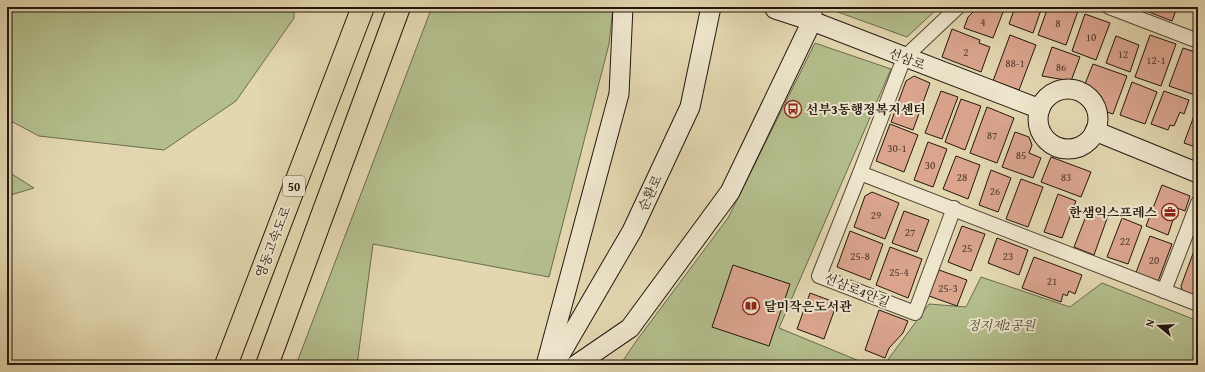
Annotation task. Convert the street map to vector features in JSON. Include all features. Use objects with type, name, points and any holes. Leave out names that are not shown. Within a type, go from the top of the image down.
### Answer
[{"type":"highway","name":"영동고속도로","points":[[226,365],[363,7]]},
{"type":"highway","points":[[267,365],[399,7]]},
{"type":"main road","points":[[546,365],[619,94],[623,7]]},
{"type":"main road","name":"순환로","points":[[554,365],[632,231],[690,107],[711,7]]},
{"type":"main road","name":"선삼로","points":[[775,9],[812,14],[904,58],[1040,109]]},
{"type":"main road","points":[[576,365],[630,328],[730,192],[812,14]]},
{"type":"main road","points":[[1060,90],[1078,91],[1087,96],[1093,103],[1097,121],[1095,130],[1089,139],[1081,145],[1072,148],[1062,148],[1052,144],[1045,138],[1040,129],[1038,119],[1040,109],[1051,94],[1060,90]]},
{"type":"main road","points":[[1095,130],[1198,173]]},
{"type":"street","points":[[904,58],[958,7]]},
{"type":"street","points":[[1109,7],[1198,41]]},
{"type":"street","name":"선삼로4안길","points":[[904,58],[819,276],[915,313],[954,208]]},
{"type":"street","points":[[860,173],[954,208],[1198,304]]},
{"type":"street","points":[[1164,291],[1198,202]]},
{"type":"green space","points":[[7,7],[294,7],[294,18],[236,101],[164,150],[39,136],[7,119]]},
{"type":"green space","points":[[432,7],[613,7],[609,44],[549,277],[373,244],[357,365],[296,365]]},
{"type":"green space","points":[[824,7],[939,7],[907,37]]},
{"type":"green space","points":[[815,43],[891,69],[779,328],[869,365],[620,365],[728,218]]},
{"type":"green space","points":[[7,171],[34,188],[7,196]]},
{"type":"green space","name":"정지제2공원","points":[[981,277],[1070,307],[1102,283],[1198,321],[1198,365],[884,365],[929,304],[966,307]]},
{"type":"building","points":[[978,7],[1005,7],[993,38],[964,28],[968,17]]},
{"type":"building","points":[[1015,7],[1042,7],[1033,33],[1009,24]]},
{"type":"building","points":[[1048,7],[1066,7],[1078,11],[1066,45],[1038,35]]},
{"type":"building","points":[[1151,7],[1177,7],[1172,21],[1149,12]]},
{"type":"building","points":[[1193,7],[1198,7],[1198,12],[1192,10]]},
{"type":"building","points":[[1085,14],[1110,23],[1096,60],[1072,51]]},
{"type":"building","points":[[952,29],[980,40],[979,43],[990,47],[981,72],[942,57]]},
{"type":"building","points":[[1010,35],[1036,45],[1019,90],[993,81]]},
{"type":"building","points":[[1150,35],[1176,44],[1161,86],[1135,77]]},
{"type":"building","points":[[1116,36],[1139,45],[1130,72],[1106,63]]},
{"type":"building","points":[[1052,47],[1080,57],[1071,81],[1042,76]]},
{"type":"building","points":[[1183,48],[1198,53],[1198,87],[1195,95],[1169,86]]},
{"type":"building","points":[[1093,64],[1127,76],[1113,114],[1104,111],[1106,108],[1101,106],[1103,102],[1099,100],[1101,96],[1095,94],[1085,84]]},
{"type":"building","points":[[914,76],[930,83],[913,130],[891,122],[906,81]]},
{"type":"building","points":[[1132,82],[1157,92],[1145,124],[1120,115]]},
{"type":"building","points":[[941,91],[958,97],[942,139],[925,133]]},
{"type":"building","points":[[1164,91],[1189,100],[1184,114],[1180,112],[1174,126],[1170,125],[1168,130],[1151,124]]},
{"type":"building","points":[[961,99],[981,106],[965,150],[945,142]]},
{"type":"building","points":[[987,107],[1014,118],[997,163],[970,153]]},
{"type":"building","points":[[1195,113],[1198,114],[1198,148],[1184,143]]},
{"type":"building","points":[[890,124],[918,135],[904,172],[876,161]]},
{"type":"building","points":[[1015,132],[1029,137],[1032,145],[1029,153],[1041,158],[1033,178],[1002,167]]},
{"type":"building","points":[[928,142],[947,149],[933,187],[914,180]]},
{"type":"building","points":[[956,156],[980,165],[968,199],[943,189]]},
{"type":"building","points":[[1051,157],[1091,172],[1081,197],[1041,182]]},
{"type":"building","points":[[991,170],[1011,178],[998,212],[979,205]]},
{"type":"building","points":[[1021,179],[1043,187],[1028,227],[1006,219]]},
{"type":"building","points":[[1162,185],[1190,196],[1185,211],[1177,208],[1168,235],[1146,226]]},
{"type":"building","points":[[872,192],[899,203],[885,239],[854,227],[865,196]]},
{"type":"building","points":[[1058,194],[1076,201],[1062,238],[1044,232]]},
{"type":"building","points":[[1090,206],[1109,213],[1094,255],[1074,247]]},
{"type":"building","points":[[904,211],[929,220],[917,252],[892,243]]},
{"type":"building","points":[[1122,218],[1142,226],[1128,264],[1107,257]]},
{"type":"building","points":[[962,226],[985,234],[971,271],[948,262]]},
{"type":"building","points":[[850,231],[883,244],[870,280],[837,267]]},
{"type":"building","points":[[1150,236],[1172,244],[1157,284],[1135,275]]},
{"type":"building","points":[[997,238],[1028,250],[1019,275],[988,263]]},
{"type":"building","points":[[890,247],[922,259],[908,298],[876,285]]},
{"type":"building","points":[[1194,251],[1198,253],[1198,297],[1182,290],[1181,286]]},
{"type":"building","points":[[1034,257],[1082,275],[1075,294],[1069,291],[1067,296],[1063,294],[1061,302],[1022,288]]},
{"type":"building","name":"달미작은도서관","points":[[733,265],[790,284],[769,346],[712,327]]},
{"type":"building","points":[[939,270],[967,280],[957,306],[929,296]]},
{"type":"building","points":[[810,293],[837,303],[824,339],[797,329]]},
{"type":"building","points":[[879,310],[908,321],[903,333],[889,348],[885,358],[865,350]]},
{"type":"place","name":"선부3동행정복지센터","points":[[793,109]]},
{"type":"place","name":"한샘익스프레스","points":[[1170,212]]},
{"type":"place","name":"달미작은도서관","points":[[751,306]]}]
